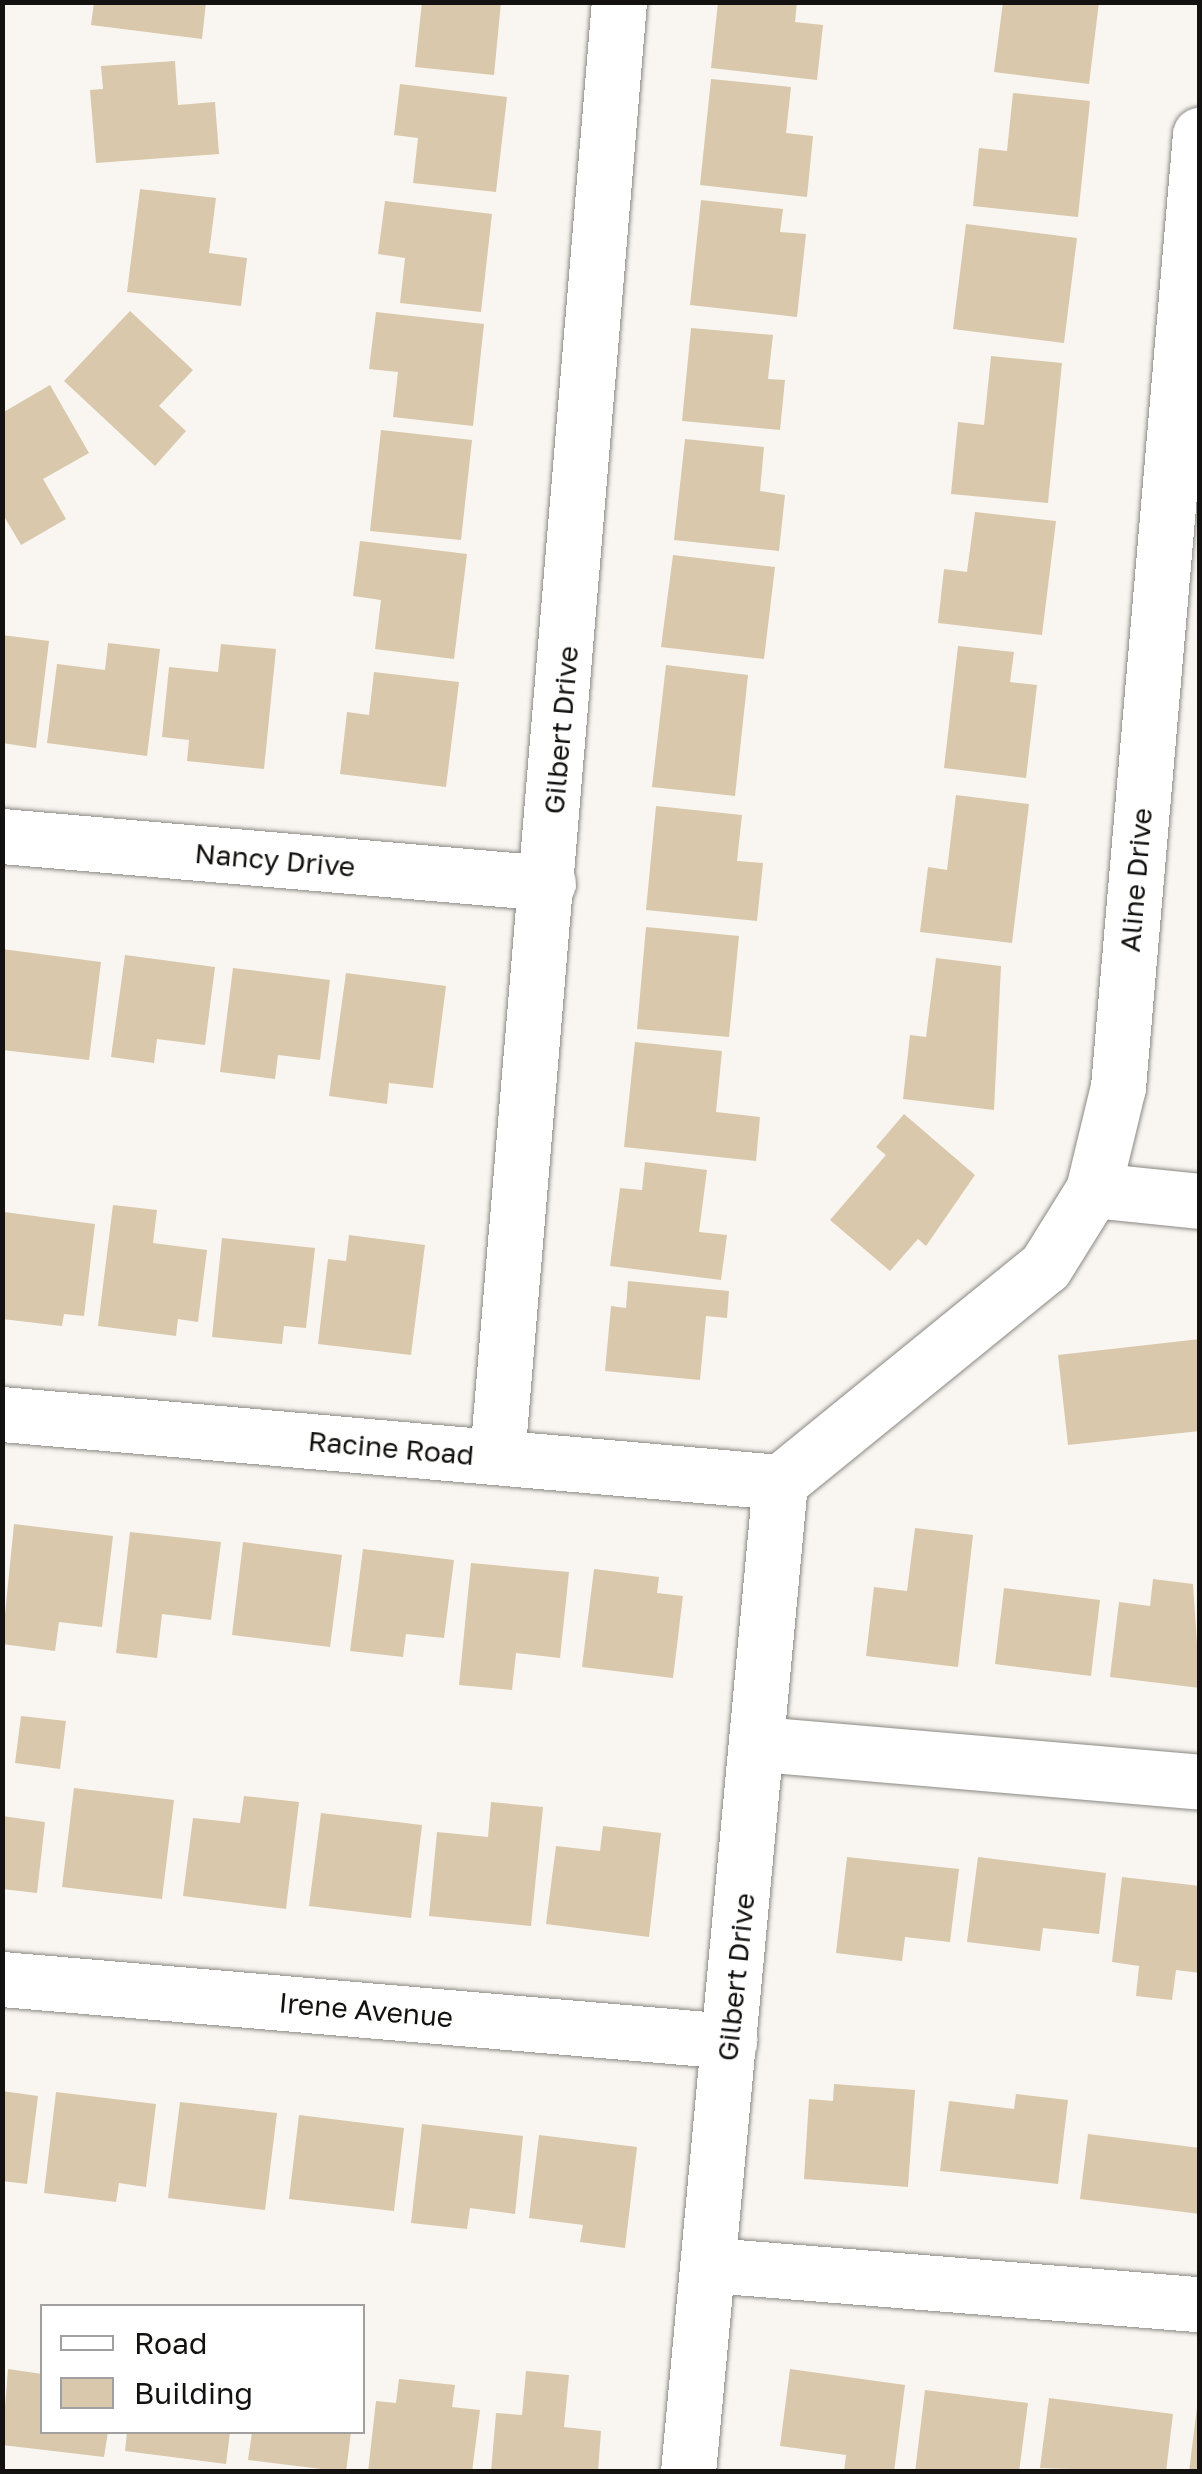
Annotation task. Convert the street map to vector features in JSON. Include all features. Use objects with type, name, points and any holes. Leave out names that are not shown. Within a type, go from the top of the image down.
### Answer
[{"type":"street","name":"Gilbert Drive","points":[[497,1458],[619,2]]},
{"type":"street","name":"Aline Drive","points":[[780,1482],[1046,1267],[1093,1190],[1118,1087],[1177,645],[1200,135]]},
{"type":"street","name":"Nancy Drive","points":[[2,836],[548,883]]},
{"type":"street","points":[[1093,1190],[1200,1201]]},
{"type":"street","name":"Racine Road","points":[[2,1414],[780,1482]]},
{"type":"street","name":"Gilbert Drive","points":[[688,2472],[760,1744],[780,1482]]},
{"type":"street","points":[[760,1744],[1200,1782]]},
{"type":"street","name":"Irene Avenue","points":[[2,1979],[730,2041]]},
{"type":"street","points":[[711,2265],[1200,2304]]},
{"type":"building","points":[[94,2],[206,2],[202,39],[91,25]]},
{"type":"building","points":[[422,2],[501,2],[494,75],[415,67]]},
{"type":"building","points":[[718,2],[797,2],[795,22],[823,25],[817,80],[711,68]]},
{"type":"building","points":[[1003,2],[1099,2],[1089,84],[994,72]]},
{"type":"building","points":[[175,61],[178,105],[215,102],[219,154],[96,163],[90,90],[103,89],[101,66]]},
{"type":"building","points":[[711,79],[791,87],[786,133],[813,136],[807,197],[700,185]]},
{"type":"building","points":[[400,84],[507,97],[496,192],[413,183],[418,138],[394,135]]},
{"type":"building","points":[[1013,93],[1090,101],[1078,217],[973,206],[979,148],[1007,151]]},
{"type":"building","points":[[140,189],[216,198],[209,253],[247,258],[241,306],[127,292]]},
{"type":"building","points":[[701,200],[783,209],[780,232],[806,234],[797,317],[690,305]]},
{"type":"building","points":[[385,201],[492,214],[481,312],[400,303],[405,258],[378,254]]},
{"type":"building","points":[[966,224],[1077,238],[1064,343],[953,329]]},
{"type":"building","points":[[130,311],[193,370],[159,406],[186,431],[155,466],[64,381]]},
{"type":"building","points":[[376,312],[484,324],[473,426],[393,417],[398,372],[369,369]]},
{"type":"building","points":[[691,328],[773,335],[768,379],[785,380],[780,430],[682,421]]},
{"type":"building","points":[[991,356],[1062,363],[1048,503],[951,494],[958,422],[984,425]]},
{"type":"building","points":[[50,385],[89,453],[43,479],[66,519],[21,545],[2,513],[2,413]]},
{"type":"building","points":[[381,430],[472,440],[461,540],[370,531]]},
{"type":"building","points":[[685,439],[764,447],[760,491],[785,495],[779,551],[674,540]]},
{"type":"building","points":[[975,512],[1056,521],[1042,635],[938,623],[944,569],[967,572]]},
{"type":"building","points":[[360,541],[467,554],[454,659],[375,649],[381,600],[353,596]]},
{"type":"building","points":[[673,555],[775,567],[764,659],[661,647]]},
{"type":"building","points":[[2,635],[49,641],[36,748],[2,743]]},
{"type":"building","points":[[108,643],[160,649],[147,756],[47,743],[57,664],[105,670]]},
{"type":"building","points":[[221,644],[276,649],[264,769],[187,761],[189,740],[162,737],[169,667],[218,672]]},
{"type":"building","points":[[958,646],[1014,652],[1010,682],[1037,685],[1026,778],[944,768]]},
{"type":"building","points":[[666,665],[748,675],[735,796],[652,787]]},
{"type":"building","points":[[374,672],[459,682],[446,787],[340,774],[347,712],[369,715]]},
{"type":"building","points":[[956,795],[1029,804],[1012,943],[920,932],[928,867],[947,870]]},
{"type":"building","points":[[656,806],[742,815],[737,861],[763,863],[757,921],[646,910]]},
{"type":"building","points":[[646,927],[739,936],[729,1037],[637,1029]]},
{"type":"building","points":[[2,949],[101,962],[89,1060],[2,1050]]},
{"type":"building","points":[[125,955],[215,967],[205,1045],[157,1039],[154,1063],[111,1057]]},
{"type":"building","points":[[936,958],[1001,966],[994,1110],[903,1099],[910,1035],[926,1037]]},
{"type":"building","points":[[233,968],[330,980],[320,1060],[278,1055],[275,1079],[220,1072]]},
{"type":"building","points":[[346,973],[446,986],[433,1088],[389,1083],[387,1104],[329,1096]]},
{"type":"building","points":[[635,1042],[722,1051],[716,1112],[760,1117],[756,1161],[624,1147]]},
{"type":"building","points":[[904,1114],[975,1175],[926,1246],[918,1239],[890,1271],[830,1220],[886,1155],[876,1147]]},
{"type":"building","points":[[645,1162],[707,1170],[699,1232],[727,1235],[721,1280],[610,1266],[620,1188],[642,1190]]},
{"type":"building","points":[[113,1205],[157,1210],[153,1243],[207,1250],[198,1322],[178,1319],[176,1336],[98,1326]]},
{"type":"building","points":[[4,1212],[95,1224],[84,1316],[64,1314],[62,1326],[2,1319]]},
{"type":"building","points":[[349,1235],[425,1245],[411,1355],[318,1344],[328,1259],[346,1261]]},
{"type":"building","points":[[222,1238],[315,1248],[306,1328],[284,1326],[282,1344],[212,1337]]},
{"type":"building","points":[[628,1281],[729,1291],[727,1318],[706,1316],[700,1380],[605,1371],[611,1306],[626,1308]]},
{"type":"building","points":[[1200,1339],[1200,1431],[1068,1445],[1058,1355]]},
{"type":"building","points":[[14,1524],[113,1536],[102,1627],[59,1622],[55,1651],[2,1644]]},
{"type":"building","points":[[915,1528],[973,1535],[958,1667],[866,1656],[874,1587],[907,1591]]},
{"type":"building","points":[[130,1532],[221,1542],[211,1620],[162,1614],[157,1658],[116,1653]]},
{"type":"building","points":[[243,1542],[342,1555],[330,1647],[232,1635]]},
{"type":"building","points":[[363,1549],[454,1560],[444,1638],[406,1634],[403,1657],[350,1651]]},
{"type":"building","points":[[471,1563],[569,1572],[560,1658],[516,1653],[512,1690],[459,1685]]},
{"type":"building","points":[[594,1569],[659,1577],[657,1593],[683,1596],[673,1678],[582,1667]]},
{"type":"building","points":[[1153,1579],[1193,1584],[1200,1688],[1110,1677],[1119,1602],[1150,1606]]},
{"type":"building","points":[[1004,1588],[1100,1600],[1091,1676],[995,1664]]},
{"type":"building","points":[[21,1716],[66,1721],[60,1769],[15,1763]]},
{"type":"building","points":[[74,1788],[174,1800],[162,1899],[62,1887]]},
{"type":"building","points":[[244,1796],[299,1802],[286,1909],[183,1896],[193,1818],[240,1823]]},
{"type":"building","points":[[491,1802],[543,1807],[531,1926],[429,1916],[437,1832],[488,1837]]},
{"type":"building","points":[[321,1813],[422,1825],[411,1918],[309,1906]]},
{"type":"building","points":[[2,1816],[45,1822],[37,1893],[2,1889]]},
{"type":"building","points":[[603,1826],[661,1833],[649,1937],[546,1924],[556,1846],[600,1851]]},
{"type":"building","points":[[847,1857],[959,1869],[950,1942],[905,1937],[902,1961],[836,1953]]},
{"type":"building","points":[[978,1857],[1106,1873],[1099,1934],[1043,1928],[1040,1951],[967,1942]]},
{"type":"building","points":[[1122,1877],[1200,1886],[1200,1973],[1176,1970],[1172,2000],[1136,1996],[1139,1966],[1112,1962]]},
{"type":"building","points":[[834,2084],[915,2090],[908,2187],[804,2179],[809,2099],[833,2101]]},
{"type":"building","points":[[2,2091],[38,2096],[27,2184],[2,2181]]},
{"type":"building","points":[[56,2092],[156,2104],[146,2187],[119,2183],[116,2202],[44,2193]]},
{"type":"building","points":[[1016,2094],[1068,2100],[1058,2184],[940,2171],[949,2101],[1014,2109]]},
{"type":"building","points":[[180,2102],[277,2113],[265,2210],[168,2198]]},
{"type":"building","points":[[299,2115],[404,2128],[394,2211],[289,2199]]},
{"type":"building","points":[[422,2124],[523,2136],[515,2214],[470,2208],[467,2229],[411,2223]]},
{"type":"building","points":[[1088,2134],[1200,2148],[1200,2214],[1080,2199]]},
{"type":"building","points":[[539,2135],[637,2147],[625,2248],[580,2242],[583,2225],[529,2218]]},
{"type":"building","points":[[8,2369],[40,2374],[40,2434],[108,2434],[104,2457],[2,2445]]},
{"type":"building","points":[[790,2369],[905,2385],[894,2472],[844,2472],[846,2455],[780,2446]]},
{"type":"building","points":[[526,2371],[569,2375],[564,2427],[601,2431],[598,2472],[491,2472],[496,2413],[522,2415]]},
{"type":"building","points":[[399,2379],[455,2385],[452,2407],[480,2410],[472,2472],[368,2472],[376,2401],[396,2403]]},
{"type":"building","points":[[925,2390],[1028,2403],[1019,2472],[915,2472]]},
{"type":"building","points":[[1049,2398],[1173,2414],[1166,2472],[1040,2468]]},
{"type":"building","points":[[1197,2407],[1200,2472],[1189,2472]]},
{"type":"building","points":[[127,2434],[230,2434],[226,2464],[125,2451]]},
{"type":"building","points":[[252,2434],[351,2434],[346,2472],[248,2460]]}]
